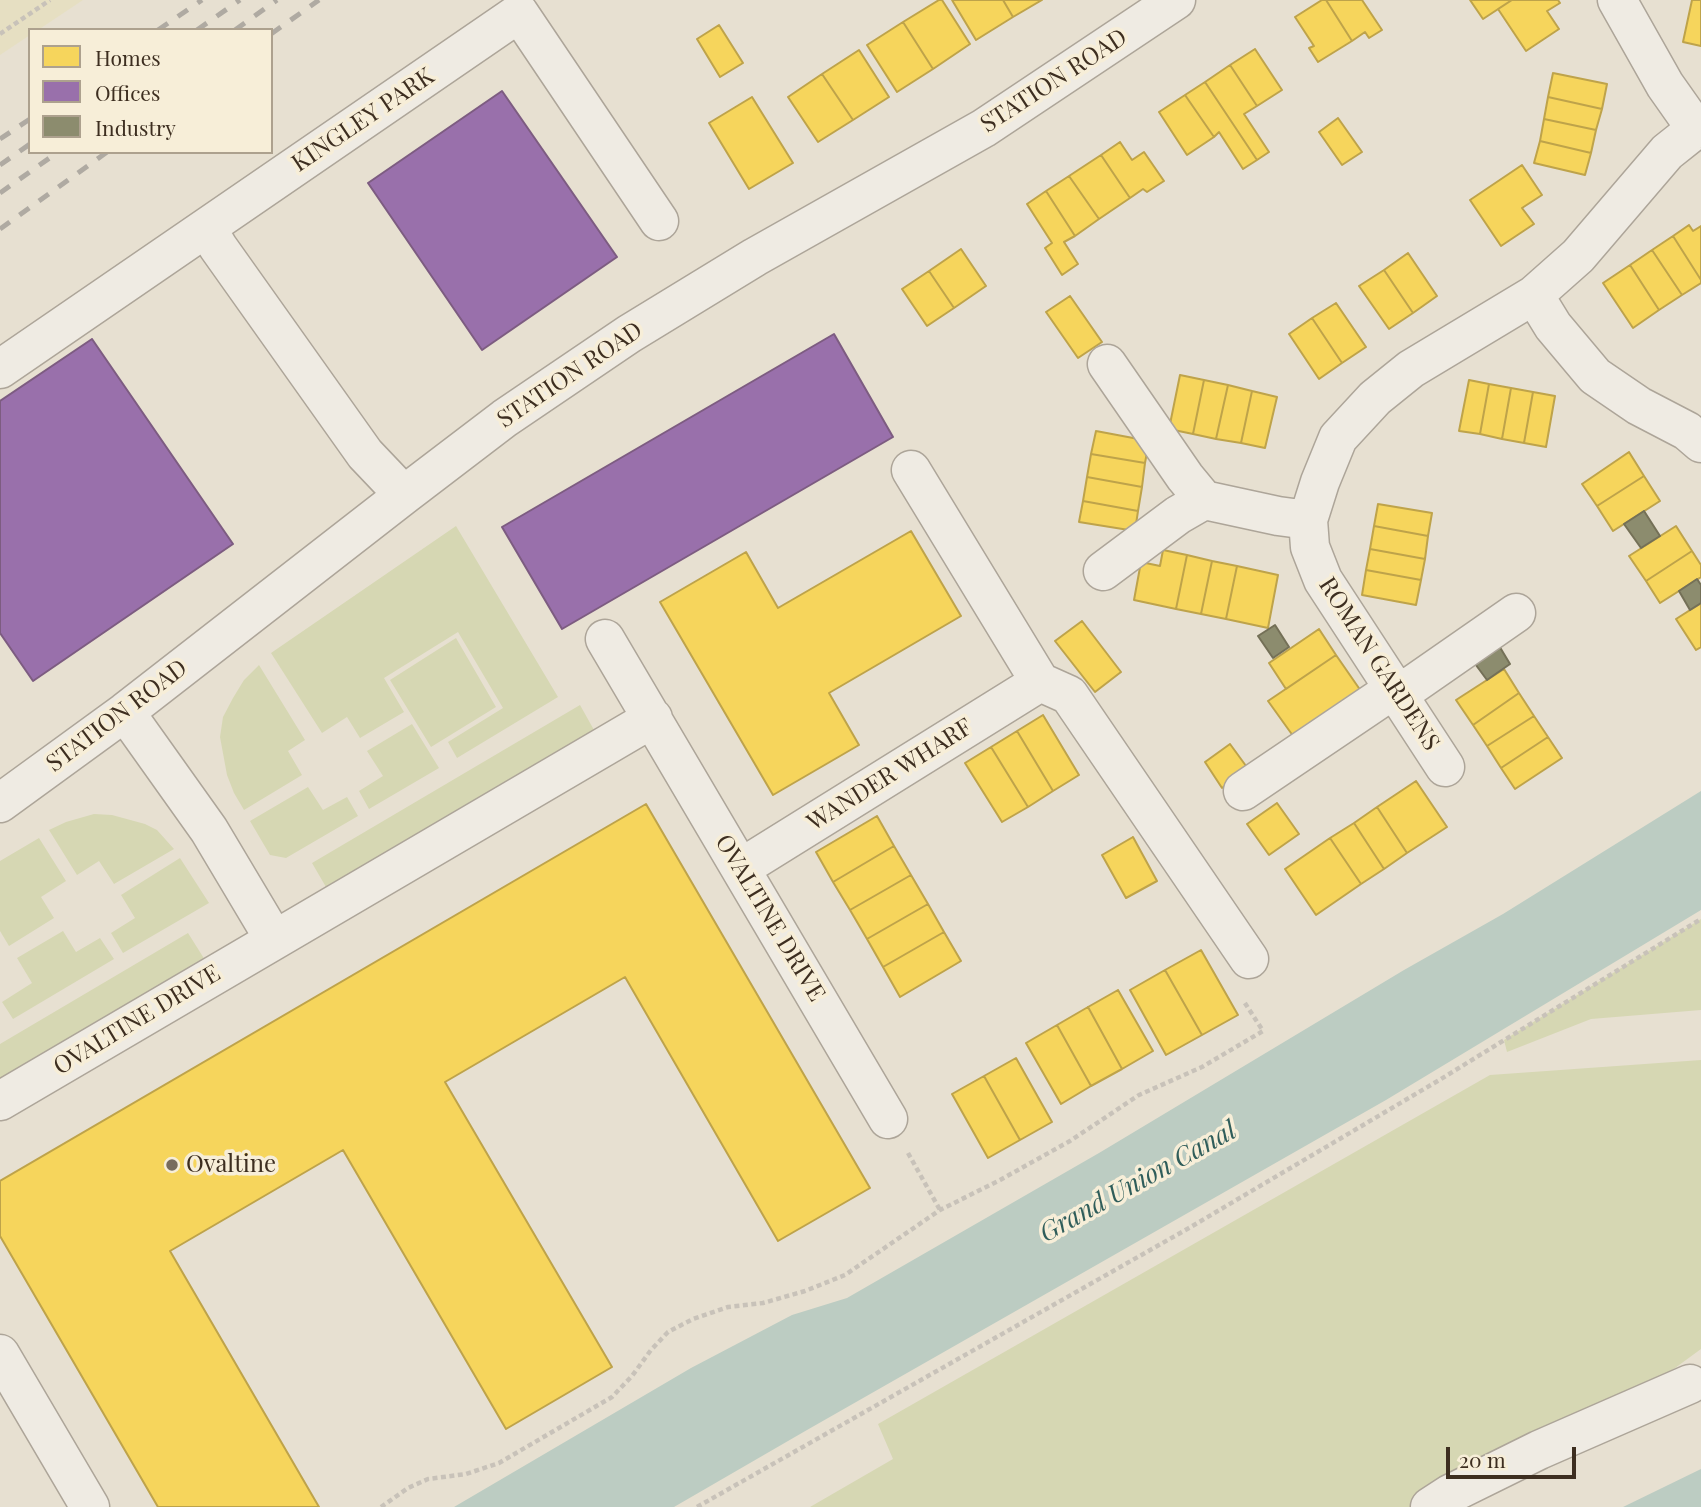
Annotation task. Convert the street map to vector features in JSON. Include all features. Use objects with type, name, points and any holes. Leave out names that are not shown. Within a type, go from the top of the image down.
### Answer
[{"type":"street","name":"STATION ROAD","points":[[0,803],[125,712],[505,418],[629,334],[755,257],[984,128],[1176,0]]},
{"type":"street","name":"ROMAN GARDENS","points":[[1445,767],[1323,580],[1310,547],[1308,520],[1338,438],[1375,398],[1411,369],[1534,295],[1578,256],[1667,152],[1698,128],[1665,85],[1617,0]]},
{"type":"street","name":"KINGLEY PARK","points":[[0,369],[207,228],[515,7],[659,221]]},
{"type":"street","points":[[207,228],[365,454],[404,495]]},
{"type":"street","points":[[1534,295],[1553,326],[1595,376],[1639,406],[1687,431],[1701,443]]},
{"type":"street","points":[[1107,364],[1185,477],[1204,500],[1308,520]]},
{"type":"street","points":[[911,470],[1040,682],[1069,695],[1249,959]]},
{"type":"street","points":[[1103,571],[1178,515],[1204,500]]},
{"type":"street","points":[[1243,790],[1516,613]]},
{"type":"street","name":"OVALTINE DRIVE","points":[[606,639],[888,1119]]},
{"type":"street","name":"WANDER WHARF","points":[[741,868],[1040,682]]},
{"type":"street","points":[[125,712],[209,830],[274,939]]},
{"type":"street","name":"OVALTINE DRIVE","points":[[0,1101],[653,718]]},
{"type":"street","points":[[0,1354],[90,1507]]},
{"type":"street","points":[[1430,1507],[1450,1494],[1539,1450],[1690,1384]]},
{"type":"path","points":[[0,34],[50,0]]},
{"type":"path","points":[[697,1507],[1189,1228],[1441,1079],[1701,919]]},
{"type":"path","points":[[381,1507],[408,1488],[428,1479],[466,1474],[499,1463],[612,1397],[668,1332],[693,1319],[727,1307],[763,1303],[805,1291],[845,1275],[940,1210],[1070,1141],[1139,1096],[1202,1067],[1263,1031],[1234,987],[1249,959]]},
{"type":"path","points":[[888,1119],[940,1210]]},
{"type":"shaded area","points":[[0,0],[83,0],[41,28],[28,28],[28,36],[0,55]]},
{"type":"green space","points":[[456,526],[558,697],[457,758],[448,742],[503,708],[458,632],[384,678],[404,712],[360,738],[347,717],[322,733],[271,653]]},
{"type":"green space","points":[[456,638],[496,707],[431,747],[390,680]]},
{"type":"green space","points":[[259,665],[305,740],[288,751],[302,775],[244,810],[227,775],[220,737],[223,717],[233,698],[244,680]]},
{"type":"green space","points":[[580,705],[594,730],[326,887],[312,863]]},
{"type":"green space","points":[[412,724],[439,768],[369,809],[359,791],[383,776],[367,751]]},
{"type":"green space","points":[[308,787],[323,810],[347,797],[358,816],[286,858],[270,855],[250,821]]},
{"type":"green space","points":[[94,814],[112,815],[145,824],[157,830],[174,849],[114,884],[99,861],[77,875],[49,830]]},
{"type":"green space","points":[[39,838],[66,881],[41,897],[54,918],[9,946],[0,931],[0,861]]},
{"type":"green space","points":[[180,858],[209,903],[123,953],[111,933],[135,918],[121,895]]},
{"type":"green space","points":[[1701,919],[1701,1010],[1591,1019],[1507,1052],[1504,1040]]},
{"type":"green space","points":[[63,931],[76,952],[100,938],[114,959],[13,1019],[2,1002],[32,983],[17,958]]},
{"type":"green space","points":[[188,933],[205,960],[0,1082],[0,1044]]},
{"type":"green space","points":[[1701,1060],[1701,1349],[1460,1507],[810,1507],[893,1459],[878,1424],[1490,1075]]},
{"type":"water","name":"Grand Union Canal","points":[[1701,791],[1701,910],[1386,1100],[674,1507],[454,1507],[691,1368],[792,1315],[847,1298],[1099,1153],[1404,970],[1503,914]]},
{"type":"water","points":[[1701,1469],[1701,1507],[1623,1507]]},
{"type":"building: Homes","points":[[942,0],[970,44],[933,69],[903,22]]},
{"type":"building: Homes","points":[[952,0],[1003,0],[1013,17],[976,40]]},
{"type":"building: Homes","points":[[1003,0],[1042,0],[1013,17]]},
{"type":"building: Homes","points":[[1326,0],[1352,41],[1318,62],[1309,48],[1314,46],[1295,17]]},
{"type":"building: Homes","points":[[1326,0],[1362,0],[1382,30],[1369,38],[1365,32],[1352,41]]},
{"type":"building: Homes","points":[[1470,0],[1512,0],[1483,19]]},
{"type":"building: Homes","points":[[1512,0],[1558,0],[1560,3],[1547,11],[1559,29],[1526,51],[1498,9]]},
{"type":"building: Homes","points":[[1692,0],[1701,0],[1701,46],[1683,42]]},
{"type":"building: Homes","points":[[903,22],[933,69],[897,92],[867,45]]},
{"type":"building: Homes","points":[[719,25],[743,63],[720,77],[697,39]]},
{"type":"building: Homes","points":[[1255,49],[1282,90],[1257,106],[1230,65]]},
{"type":"building: Homes","points":[[859,50],[889,97],[853,120],[822,74]]},
{"type":"building: Homes","points":[[1230,65],[1257,106],[1244,114],[1269,152],[1257,160],[1205,82]]},
{"type":"building: Homes","points":[[1553,73],[1607,84],[1602,109],[1548,97]]},
{"type":"building: Homes","points":[[822,74],[853,120],[818,142],[788,97]]},
{"type":"building: Homes","points":[[1205,82],[1257,160],[1243,169],[1219,132],[1214,137],[1185,95]]},
{"type":"building: Homes","points":[[1185,95],[1214,137],[1187,155],[1159,112]]},
{"type":"building: Homes","points":[[752,97],[793,163],[749,189],[709,123]]},
{"type":"building: Homes","points":[[1548,97],[1602,109],[1596,130],[1544,119]]},
{"type":"building: Homes","points":[[1338,118],[1362,152],[1342,165],[1319,132]]},
{"type":"building: Homes","points":[[1544,119],[1596,130],[1591,153],[1540,141]]},
{"type":"building: Homes","points":[[1540,141],[1591,153],[1585,175],[1534,163]]},
{"type":"building: Homes","points":[[1120,142],[1132,160],[1144,152],[1164,181],[1147,192],[1143,189],[1130,198],[1101,155]]},
{"type":"building: Homes","points":[[1101,155],[1130,198],[1099,219],[1069,176]]},
{"type":"building: Homes","points":[[1522,165],[1542,195],[1522,208],[1534,224],[1501,246],[1470,200]]},
{"type":"building: Homes","points":[[1069,176],[1099,219],[1075,236],[1046,191]]},
{"type":"building: Homes","points":[[1046,191],[1075,236],[1064,242],[1078,264],[1062,275],[1045,248],[1052,243],[1027,204]]},
{"type":"building: Homes","points":[[1689,225],[1693,231],[1701,226],[1701,280],[1673,236]]},
{"type":"building: Homes","points":[[1673,236],[1701,280],[1701,283],[1682,295],[1652,250]]},
{"type":"building: Homes","points":[[961,249],[986,286],[954,308],[929,271]]},
{"type":"building: Homes","points":[[1652,250],[1682,295],[1659,310],[1630,265]]},
{"type":"building: Homes","points":[[1408,253],[1437,296],[1413,313],[1384,270]]},
{"type":"building: Homes","points":[[1630,265],[1659,310],[1633,328],[1603,283]]},
{"type":"building: Homes","points":[[1384,270],[1413,313],[1389,329],[1359,286]]},
{"type":"building: Homes","points":[[929,271],[954,308],[927,326],[902,289]]},
{"type":"building: Homes","points":[[1070,296],[1102,342],[1078,358],[1046,312]]},
{"type":"building: Homes","points":[[1336,303],[1366,347],[1342,363],[1312,318]]},
{"type":"building: Homes","points":[[1312,318],[1342,363],[1319,379],[1289,334]]},
{"type":"building: Homes","points":[[1180,375],[1204,380],[1193,434],[1169,429]]},
{"type":"building: Homes","points":[[1204,380],[1228,385],[1216,439],[1193,434]]},
{"type":"building: Homes","points":[[1469,380],[1489,384],[1480,434],[1459,431]]},
{"type":"building: Homes","points":[[1489,384],[1511,388],[1502,439],[1480,434]]},
{"type":"building: Homes","points":[[1228,385],[1252,391],[1241,443],[1216,439]]},
{"type":"building: Homes","points":[[1511,388],[1533,392],[1524,443],[1502,439]]},
{"type":"building: Homes","points":[[1252,391],[1277,397],[1265,448],[1241,443]]},
{"type":"building: Homes","points":[[1533,392],[1555,396],[1546,447],[1524,443]]},
{"type":"building: Homes","points":[[1096,431],[1149,441],[1145,463],[1091,454]]},
{"type":"building: Homes","points":[[1629,452],[1644,476],[1597,506],[1582,484]]},
{"type":"building: Homes","points":[[1091,454],[1145,463],[1142,487],[1087,477]]},
{"type":"building: Homes","points":[[1644,476],[1660,501],[1613,531],[1597,506]]},
{"type":"building: Homes","points":[[1087,477],[1142,487],[1138,511],[1083,501]]},
{"type":"building: Homes","points":[[1083,501],[1138,511],[1135,531],[1079,522]]},
{"type":"building: Homes","points":[[1378,504],[1432,513],[1428,536],[1374,526]]},
{"type":"building: Homes","points":[[1374,526],[1428,536],[1425,559],[1370,549]]},
{"type":"building: Homes","points":[[1676,526],[1692,551],[1646,581],[1629,556]]},
{"type":"building: Homes","points":[[911,531],[961,616],[829,693],[859,745],[773,795],[660,602],[746,552],[778,608]]},
{"type":"building: Homes","points":[[1370,549],[1425,559],[1421,580],[1366,570]]},
{"type":"building: Homes","points":[[1163,550],[1187,555],[1176,609],[1134,600],[1141,562],[1160,566]]},
{"type":"building: Homes","points":[[1692,551],[1701,565],[1701,577],[1660,603],[1646,581]]},
{"type":"building: Homes","points":[[1187,555],[1212,561],[1201,614],[1176,609]]},
{"type":"building: Homes","points":[[1212,561],[1237,566],[1226,619],[1201,614]]},
{"type":"building: Homes","points":[[1237,566],[1278,575],[1268,628],[1226,619]]},
{"type":"building: Homes","points":[[1366,570],[1421,580],[1416,605],[1362,595]]},
{"type":"building: Homes","points":[[1701,603],[1701,647],[1696,650],[1676,619]]},
{"type":"building: Homes","points":[[1082,621],[1121,672],[1095,692],[1055,641]]},
{"type":"building: Homes","points":[[1319,629],[1336,655],[1286,689],[1269,663]]},
{"type":"building: Homes","points":[[1336,655],[1363,694],[1296,740],[1268,701]]},
{"type":"building: Homes","points":[[1504,669],[1519,693],[1473,725],[1456,700]]},
{"type":"building: Homes","points":[[1519,693],[1534,716],[1487,746],[1473,725]]},
{"type":"building: Homes","points":[[1043,715],[1079,775],[1053,791],[1017,731]]},
{"type":"building: Homes","points":[[1534,716],[1548,737],[1501,768],[1487,746]]},
{"type":"building: Homes","points":[[1017,731],[1053,791],[1028,807],[991,747]]},
{"type":"building: Homes","points":[[1548,737],[1562,758],[1515,789],[1501,768]]},
{"type":"building: Homes","points":[[1230,744],[1249,770],[1222,788],[1205,762]]},
{"type":"building: Homes","points":[[991,747],[1028,807],[1002,822],[965,763]]},
{"type":"building: Homes","points":[[1416,781],[1447,827],[1407,853],[1377,807]]},
{"type":"building: Homes","points":[[1277,803],[1299,834],[1269,855],[1247,824]]},
{"type":"building: Homes","name":"Ovaltine","points":[[646,804],[870,1188],[778,1241],[625,977],[445,1082],[612,1367],[506,1429],[343,1150],[170,1251],[319,1507],[158,1507],[0,1236],[0,1181]]},
{"type":"building: Homes","points":[[1377,807],[1407,853],[1384,869],[1354,823]]},
{"type":"building: Homes","points":[[877,816],[894,846],[833,882],[816,852]]},
{"type":"building: Homes","points":[[1354,823],[1384,869],[1361,884],[1330,838]]},
{"type":"building: Homes","points":[[1133,837],[1157,881],[1126,898],[1102,855]]},
{"type":"building: Homes","points":[[1330,838],[1361,884],[1316,915],[1285,869]]},
{"type":"building: Homes","points":[[894,846],[911,875],[850,910],[833,882]]},
{"type":"building: Homes","points":[[911,875],[928,904],[867,939],[850,910]]},
{"type":"building: Homes","points":[[928,904],[944,932],[883,967],[867,939]]},
{"type":"building: Homes","points":[[944,932],[961,961],[900,997],[883,967]]},
{"type":"building: Homes","points":[[1201,950],[1238,1015],[1202,1035],[1165,970]]},
{"type":"building: Homes","points":[[1165,970],[1202,1035],[1166,1055],[1130,990]]},
{"type":"building: Homes","points":[[1118,990],[1153,1051],[1122,1069],[1088,1007]]},
{"type":"building: Homes","points":[[1088,1007],[1122,1069],[1091,1086],[1057,1025]]},
{"type":"building: Homes","points":[[1057,1025],[1091,1086],[1061,1104],[1026,1043]]},
{"type":"building: Homes","points":[[1016,1058],[1052,1122],[1020,1140],[984,1076]]},
{"type":"building: Homes","points":[[984,1076],[1020,1140],[988,1158],[952,1094]]},
{"type":"building: Offices","points":[[502,91],[617,257],[482,350],[368,183]]},
{"type":"building: Offices","points":[[834,334],[893,437],[562,629],[502,527]]},
{"type":"building: Offices","points":[[92,339],[233,544],[33,681],[0,633],[0,401]]},
{"type":"building: Industry","points":[[1644,511],[1660,536],[1641,548],[1624,524]]},
{"type":"building: Industry","points":[[1697,579],[1701,585],[1701,603],[1690,610],[1679,591]]},
{"type":"building: Industry","points":[[1275,625],[1289,647],[1273,658],[1258,636]]},
{"type":"building: Industry","points":[[1498,644],[1510,664],[1487,680],[1473,661]]},
{"type":"railway","points":[[161,28],[202,0]]},
{"type":"railway","points":[[200,28],[240,0]]},
{"type":"railway","points":[[238,28],[277,0]]},
{"type":"railway","points":[[273,33],[319,0]]},
{"type":"railway","points":[[0,139],[28,120]]},
{"type":"railway","points":[[0,165],[28,145]]},
{"type":"railway","points":[[0,193],[55,154]]},
{"type":"railway","points":[[0,229],[104,154]]},
{"type":"place","name":"Ovaltine","points":[[172,1165]]}]
